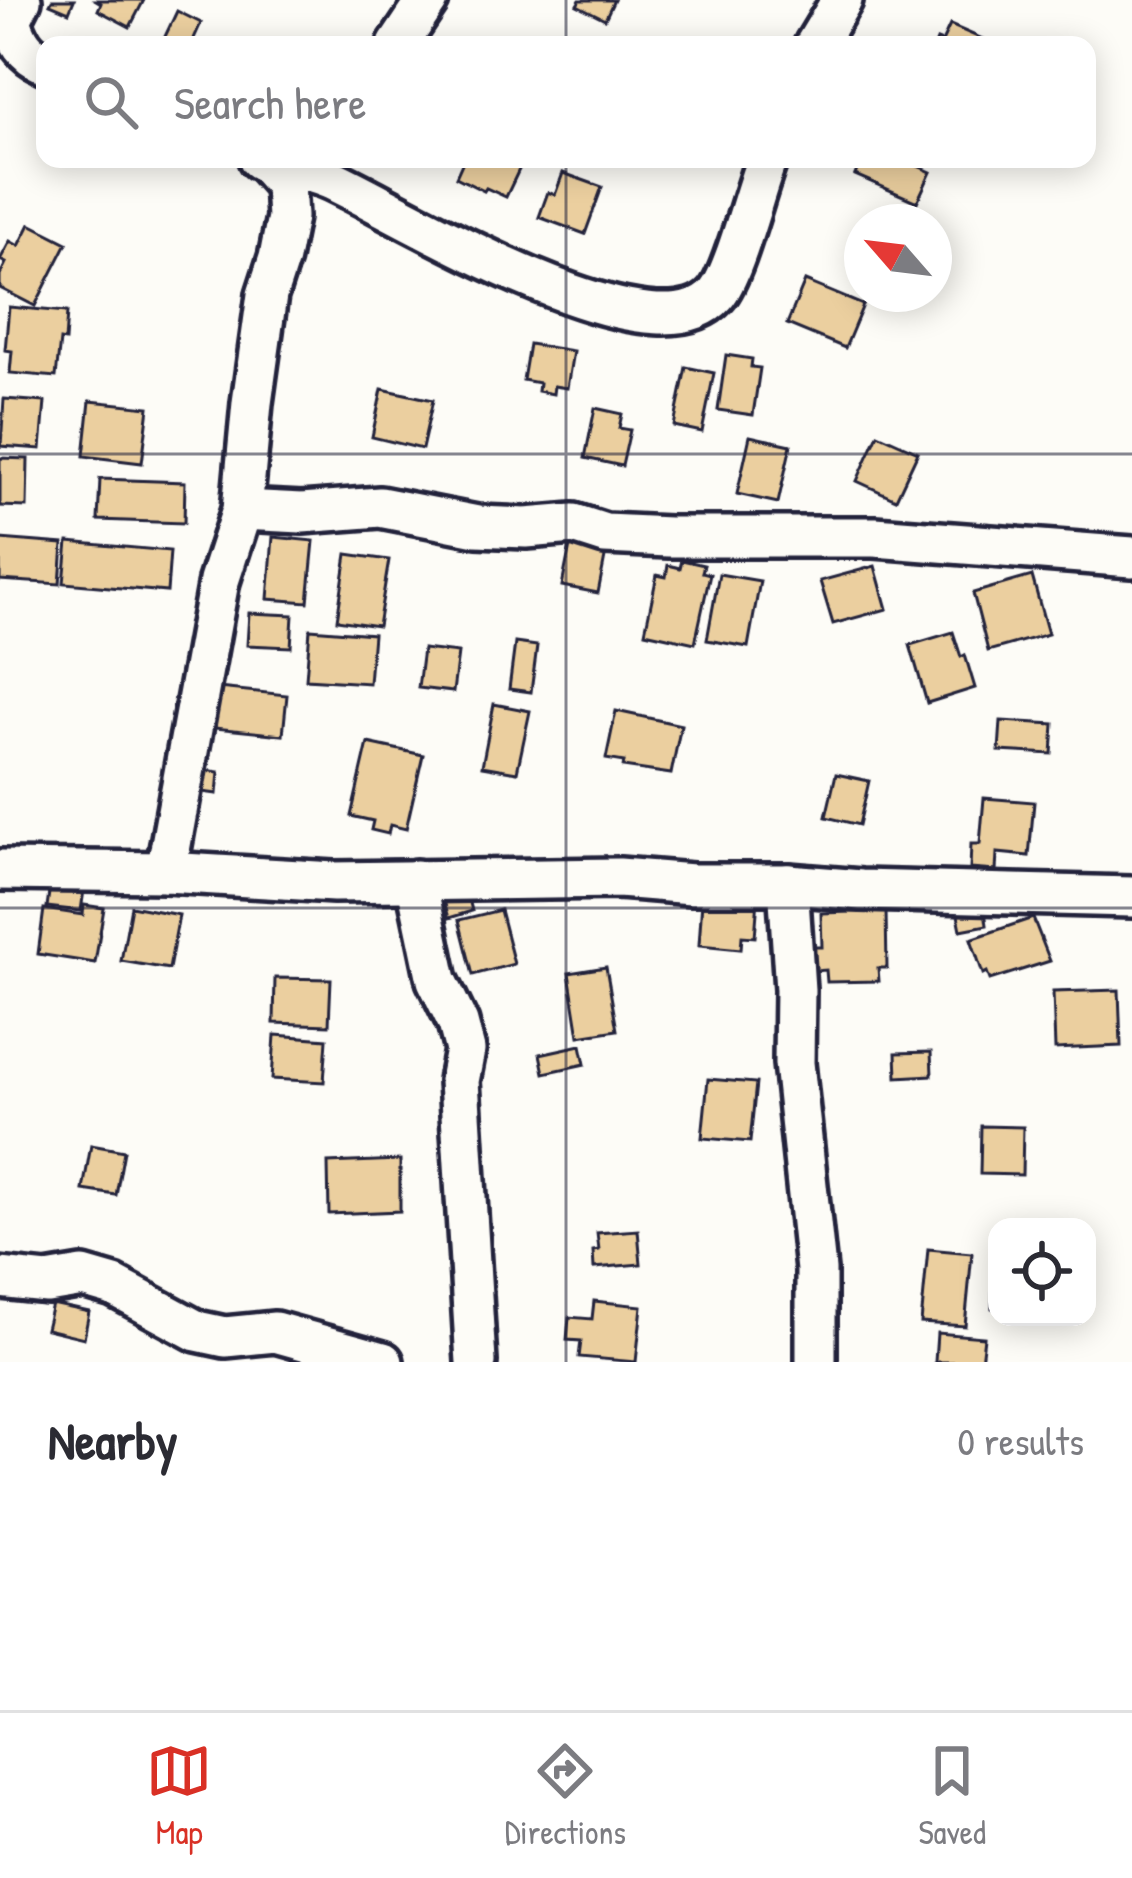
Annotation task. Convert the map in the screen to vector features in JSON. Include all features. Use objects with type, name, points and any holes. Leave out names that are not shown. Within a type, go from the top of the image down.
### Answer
[{"type":"street","points":[[404,36],[428,0]]},
{"type":"street","points":[[820,36],[842,0]]},
{"type":"street","points":[[11,12],[18,43],[36,56]]},
{"type":"street","points":[[166,872],[219,580],[242,510],[267,296],[287,217],[285,185],[269,168]]},
{"type":"street","points":[[335,169],[422,229],[489,261],[578,296],[665,316],[687,314],[718,294],[764,168]]},
{"type":"street","points":[[242,510],[302,513],[380,507],[477,526],[574,524],[605,534],[668,537],[875,537],[1132,557]]},
{"type":"street","points":[[0,870],[334,881],[620,878],[1132,897]]},
{"type":"street","points":[[416,880],[437,980],[465,1050],[459,1081],[476,1362]]},
{"type":"street","points":[[788,884],[794,1064],[816,1270],[816,1362]]},
{"type":"street","points":[[0,1278],[47,1283],[83,1277],[114,1286],[197,1331],[225,1337],[275,1332],[383,1362]]},
{"type":"building","points":[[52,0],[74,0],[69,12],[50,4]]},
{"type":"building","points":[[96,0],[144,0],[130,27],[98,10],[101,3]]},
{"type":"building","points":[[580,0],[614,0],[605,19],[577,5]]},
{"type":"building","points":[[177,11],[201,23],[195,36],[165,36]]},
{"type":"building","points":[[950,25],[976,36],[945,36]]},
{"type":"building","points":[[460,168],[520,168],[506,197],[456,177]]},
{"type":"building","points":[[858,168],[931,172],[917,202],[855,175]]},
{"type":"building","points":[[563,173],[602,187],[585,234],[539,217],[548,192],[555,195]]},
{"type":"building","points":[[30,224],[67,243],[35,306],[0,288],[6,263],[0,260],[10,241],[19,246]]},
{"type":"building","points":[[805,281],[844,297],[844,312],[860,312],[845,348],[787,324]]},
{"type":"building","points":[[9,307],[67,312],[56,377],[10,373],[12,351],[5,350]]},
{"type":"building","points":[[529,344],[573,351],[567,388],[554,386],[553,394],[538,391],[539,383],[523,380]]},
{"type":"building","points":[[726,355],[752,359],[751,367],[760,368],[753,415],[718,410]]},
{"type":"building","points":[[686,367],[714,373],[702,432],[674,426]]},
{"type":"building","points":[[382,389],[433,400],[422,449],[372,437]]},
{"type":"building","points":[[4,399],[45,402],[41,449],[1,446]]},
{"type":"building","points":[[90,401],[149,407],[142,463],[84,456]]},
{"type":"building","points":[[595,408],[622,414],[619,428],[630,430],[622,466],[585,458]]},
{"type":"building","points":[[878,434],[918,452],[896,499],[857,481]]},
{"type":"building","points":[[750,436],[791,445],[778,503],[737,494]]},
{"type":"building","points":[[0,458],[28,459],[27,507],[0,506]]},
{"type":"building","points":[[100,479],[185,482],[184,523],[98,520]]},
{"type":"building","points":[[273,537],[314,541],[308,602],[268,599]]},
{"type":"building","points":[[0,539],[63,544],[60,584],[0,580]]},
{"type":"building","points":[[68,542],[170,551],[167,592],[64,583]]},
{"type":"building","points":[[583,543],[606,552],[598,593],[562,586],[570,546],[582,548]]},
{"type":"building","points":[[347,554],[389,560],[378,626],[337,620]]},
{"type":"building","points":[[682,560],[704,565],[702,572],[710,574],[695,643],[645,632],[657,575],[666,577],[668,565],[680,568]]},
{"type":"building","points":[[875,566],[887,609],[833,624],[820,581]]},
{"type":"building","points":[[719,574],[760,581],[748,647],[707,640]]},
{"type":"building","points":[[1032,576],[1048,634],[988,651],[973,593]]},
{"type":"building","points":[[249,613],[293,615],[291,647],[247,645]]},
{"type":"building","points":[[310,629],[373,634],[369,683],[306,679]]},
{"type":"building","points":[[953,632],[975,688],[927,703],[910,645]]},
{"type":"building","points":[[515,643],[537,646],[531,692],[509,689]]},
{"type":"building","points":[[423,649],[458,653],[453,692],[418,688]]},
{"type":"building","points":[[218,688],[287,695],[283,735],[214,728]]},
{"type":"building","points":[[494,704],[530,711],[517,772],[482,766]]},
{"type":"building","points":[[616,711],[681,725],[671,774],[623,767],[624,762],[606,759]]},
{"type":"building","points":[[1001,721],[1054,724],[1052,754],[999,751]]},
{"type":"building","points":[[368,743],[423,755],[406,829],[390,825],[388,834],[371,830],[373,821],[351,816]]},
{"type":"building","points":[[198,769],[219,772],[217,794],[195,791]]},
{"type":"building","points":[[836,774],[869,781],[859,825],[826,817]]},
{"type":"building","points":[[984,798],[1034,802],[1029,856],[997,853],[996,871],[970,869],[971,844],[980,844]]},
{"type":"building","points":[[50,885],[84,890],[81,911],[47,907]]},
{"type":"building","points":[[468,895],[472,911],[449,918],[444,901]]},
{"type":"building","points":[[758,899],[755,937],[742,936],[741,949],[699,945],[702,901]]},
{"type":"building","points":[[984,904],[987,925],[961,930],[957,910]]},
{"type":"building","points":[[84,905],[104,908],[95,963],[38,954],[44,909],[83,915]]},
{"type":"building","points":[[131,906],[179,915],[169,969],[121,961]]},
{"type":"building","points":[[500,910],[514,964],[473,975],[459,920]]},
{"type":"building","points":[[886,911],[887,968],[878,968],[879,981],[827,982],[826,970],[814,971],[813,947],[822,947],[821,913]]},
{"type":"building","points":[[1033,918],[1050,961],[990,980],[987,972],[983,974],[971,939]]},
{"type":"building","points":[[606,967],[617,1030],[579,1036],[569,973]]},
{"type":"building","points":[[275,978],[331,979],[329,1025],[274,1023]]},
{"type":"building","points":[[1119,990],[1121,1046],[1055,1049],[1053,992]]},
{"type":"building","points":[[275,1035],[327,1039],[324,1082],[272,1079]]},
{"type":"building","points":[[581,1045],[585,1064],[544,1073],[540,1054]]},
{"type":"building","points":[[931,1052],[932,1075],[897,1077],[896,1053]]},
{"type":"building","points":[[708,1079],[756,1083],[750,1142],[702,1138]]},
{"type":"building","points":[[981,1126],[1023,1127],[1022,1175],[980,1174]]},
{"type":"building","points":[[91,1145],[124,1151],[116,1195],[83,1190]]},
{"type":"building","points":[[400,1160],[400,1211],[329,1214],[328,1163]]},
{"type":"building","points":[[638,1230],[641,1264],[594,1268],[597,1233]]},
{"type":"building","points":[[928,1249],[972,1253],[965,1326],[921,1323]]},
{"type":"building","points":[[594,1301],[642,1306],[636,1362],[579,1357],[581,1341],[567,1340],[569,1317],[592,1319]]},
{"type":"building","points":[[52,1304],[89,1312],[84,1338],[46,1329]]},
{"type":"building","points":[[937,1333],[984,1337],[981,1362],[935,1362]]}]
